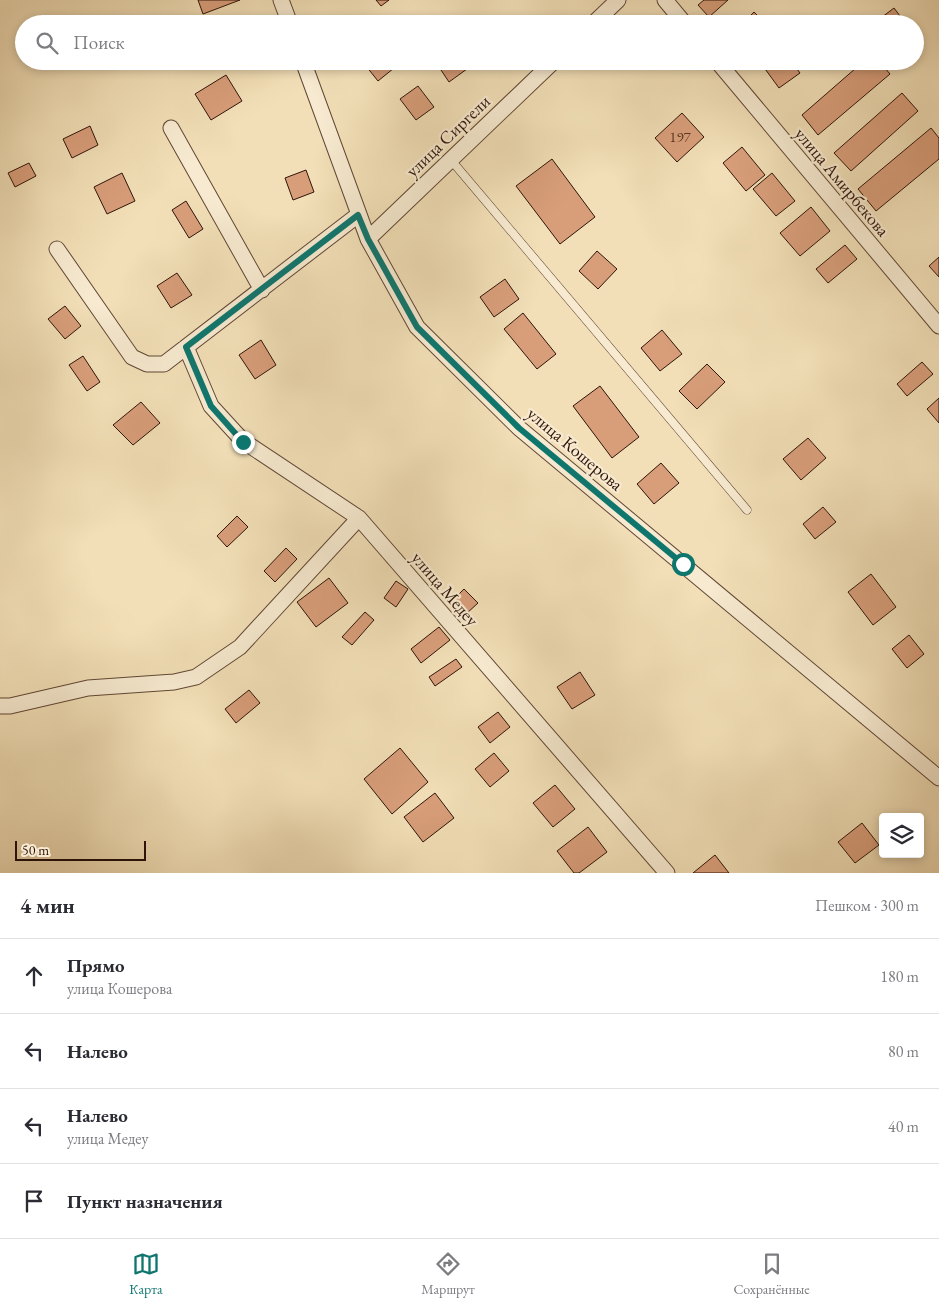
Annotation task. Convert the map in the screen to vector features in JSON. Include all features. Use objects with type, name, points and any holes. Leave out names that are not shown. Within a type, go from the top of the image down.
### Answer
[{"type":"street","points":[[281,0],[287,15]]},
{"type":"street","points":[[602,15],[618,0]]},
{"type":"street","points":[[665,0],[678,15]]},
{"type":"street","name":"улица Кошерова","points":[[306,70],[368,239],[417,327],[519,428],[939,778]]},
{"type":"street","name":"улица Сиргели","points":[[368,239],[545,70]]},
{"type":"street","name":"улица Амирбекова","points":[[724,70],[939,326]]},
{"type":"street","points":[[171,128],[262,290]]},
{"type":"street","points":[[57,249],[132,357],[147,364],[164,364],[358,215]]},
{"type":"street","name":"улица Медеу","points":[[186,347],[211,406],[243,442],[359,518],[667,873]]},
{"type":"street","points":[[0,706],[10,706],[88,688],[174,682],[196,677],[240,648],[359,518]]},
{"type":"lane","points":[[451,160],[747,510]]},
{"type":"building","points":[[198,0],[240,0],[203,14]]},
{"type":"building","points":[[376,0],[389,0],[381,6]]},
{"type":"building","points":[[704,0],[728,0],[711,15],[707,15],[698,5]]},
{"type":"building","points":[[894,8],[899,15],[885,15]]},
{"type":"building","points":[[369,70],[392,70],[378,81]]},
{"type":"building","points":[[441,70],[466,70],[449,82]]},
{"type":"building","points":[[766,70],[798,70],[800,73],[779,88]]},
{"type":"building","points":[[854,70],[887,70],[890,74],[818,135],[802,115]]},
{"type":"building","points":[[226,75],[242,101],[211,120],[195,94]]},
{"type":"building","points":[[418,86],[434,107],[416,120],[400,99]]},
{"type":"building","points":[[902,93],[918,111],[851,171],[834,153]]},
{"type":"building","points":[[682,113],[704,137],[677,162],[655,138]]},
{"type":"building","points":[[90,126],[98,145],[72,158],[63,139]]},
{"type":"building","points":[[931,128],[939,138],[939,159],[876,211],[858,189]]},
{"type":"building","points":[[742,147],[765,175],[746,191],[723,163]]},
{"type":"building","points":[[552,159],[595,217],[560,244],[516,186]]},
{"type":"building","points":[[29,163],[36,176],[15,187],[8,173]]},
{"type":"building","points":[[306,170],[314,192],[293,200],[285,178]]},
{"type":"building","points":[[122,173],[135,201],[107,214],[94,187]]},
{"type":"building","points":[[772,173],[795,201],[776,216],[753,189]]},
{"type":"building","points":[[186,201],[203,229],[189,238],[172,210]]},
{"type":"building","points":[[811,207],[830,231],[800,256],[780,233]]},
{"type":"building","points":[[845,245],[857,259],[828,283],[816,269]]},
{"type":"building","points":[[597,251],[617,269],[598,289],[579,271]]},
{"type":"building","points":[[939,257],[939,277],[929,266]]},
{"type":"building","points":[[177,273],[192,295],[171,308],[157,286]]},
{"type":"building","points":[[505,279],[519,299],[494,317],[480,297]]},
{"type":"building","points":[[65,306],[81,326],[65,339],[48,319]]},
{"type":"building","points":[[523,313],[556,354],[537,369],[504,329]]},
{"type":"building","points":[[662,330],[682,354],[660,371],[641,348]]},
{"type":"building","points":[[261,340],[276,365],[255,379],[239,355]]},
{"type":"building","points":[[83,356],[100,382],[87,391],[69,365]]},
{"type":"building","points":[[922,362],[933,374],[907,396],[897,384]]},
{"type":"building","points":[[707,364],[725,382],[697,409],[679,391]]},
{"type":"building","points":[[600,386],[639,437],[612,458],[573,406]]},
{"type":"building","points":[[939,398],[939,423],[927,409]]},
{"type":"building","points":[[141,402],[160,423],[133,445],[113,425]]},
{"type":"building","points":[[808,438],[826,458],[801,480],[783,459]]},
{"type":"building","points":[[661,463],[679,483],[654,504],[637,484]]},
{"type":"building","points":[[823,507],[836,522],[815,539],[803,524]]},
{"type":"building","points":[[237,516],[248,527],[227,547],[217,536]]},
{"type":"building","points":[[286,548],[297,559],[275,582],[264,571]]},
{"type":"building","points":[[871,574],[896,607],[873,625],[848,592]]},
{"type":"building","points":[[329,578],[348,603],[316,627],[297,602]]},
{"type":"building","points":[[396,581],[408,589],[396,607],[384,598]]},
{"type":"building","points":[[464,589],[478,603],[466,614],[453,600]]},
{"type":"building","points":[[365,612],[374,620],[352,645],[342,637]]},
{"type":"building","points":[[439,627],[450,640],[421,663],[411,649]]},
{"type":"building","points":[[909,635],[924,654],[907,668],[892,649]]},
{"type":"building","points":[[456,659],[462,667],[435,686],[429,677]]},
{"type":"building","points":[[580,672],[595,695],[572,709],[557,687]]},
{"type":"building","points":[[249,690],[260,703],[236,723],[225,709]]},
{"type":"building","points":[[498,712],[510,727],[490,743],[478,727]]},
{"type":"building","points":[[400,748],[428,782],[392,814],[364,779]]},
{"type":"building","points":[[494,753],[509,771],[490,787],[475,769]]},
{"type":"building","points":[[555,785],[575,809],[553,827],[533,803]]},
{"type":"building","points":[[435,793],[454,818],[423,842],[404,817]]},
{"type":"building","points":[[862,823],[879,845],[855,863],[838,842]]},
{"type":"building","points":[[588,827],[607,852],[579,873],[574,873],[557,851]]},
{"type":"building","points":[[715,855],[729,873],[693,873]]},
{"type":"route","points":[[243,442],[211,406],[186,347],[358,215],[368,239],[417,327],[519,428],[683,564]]}]
